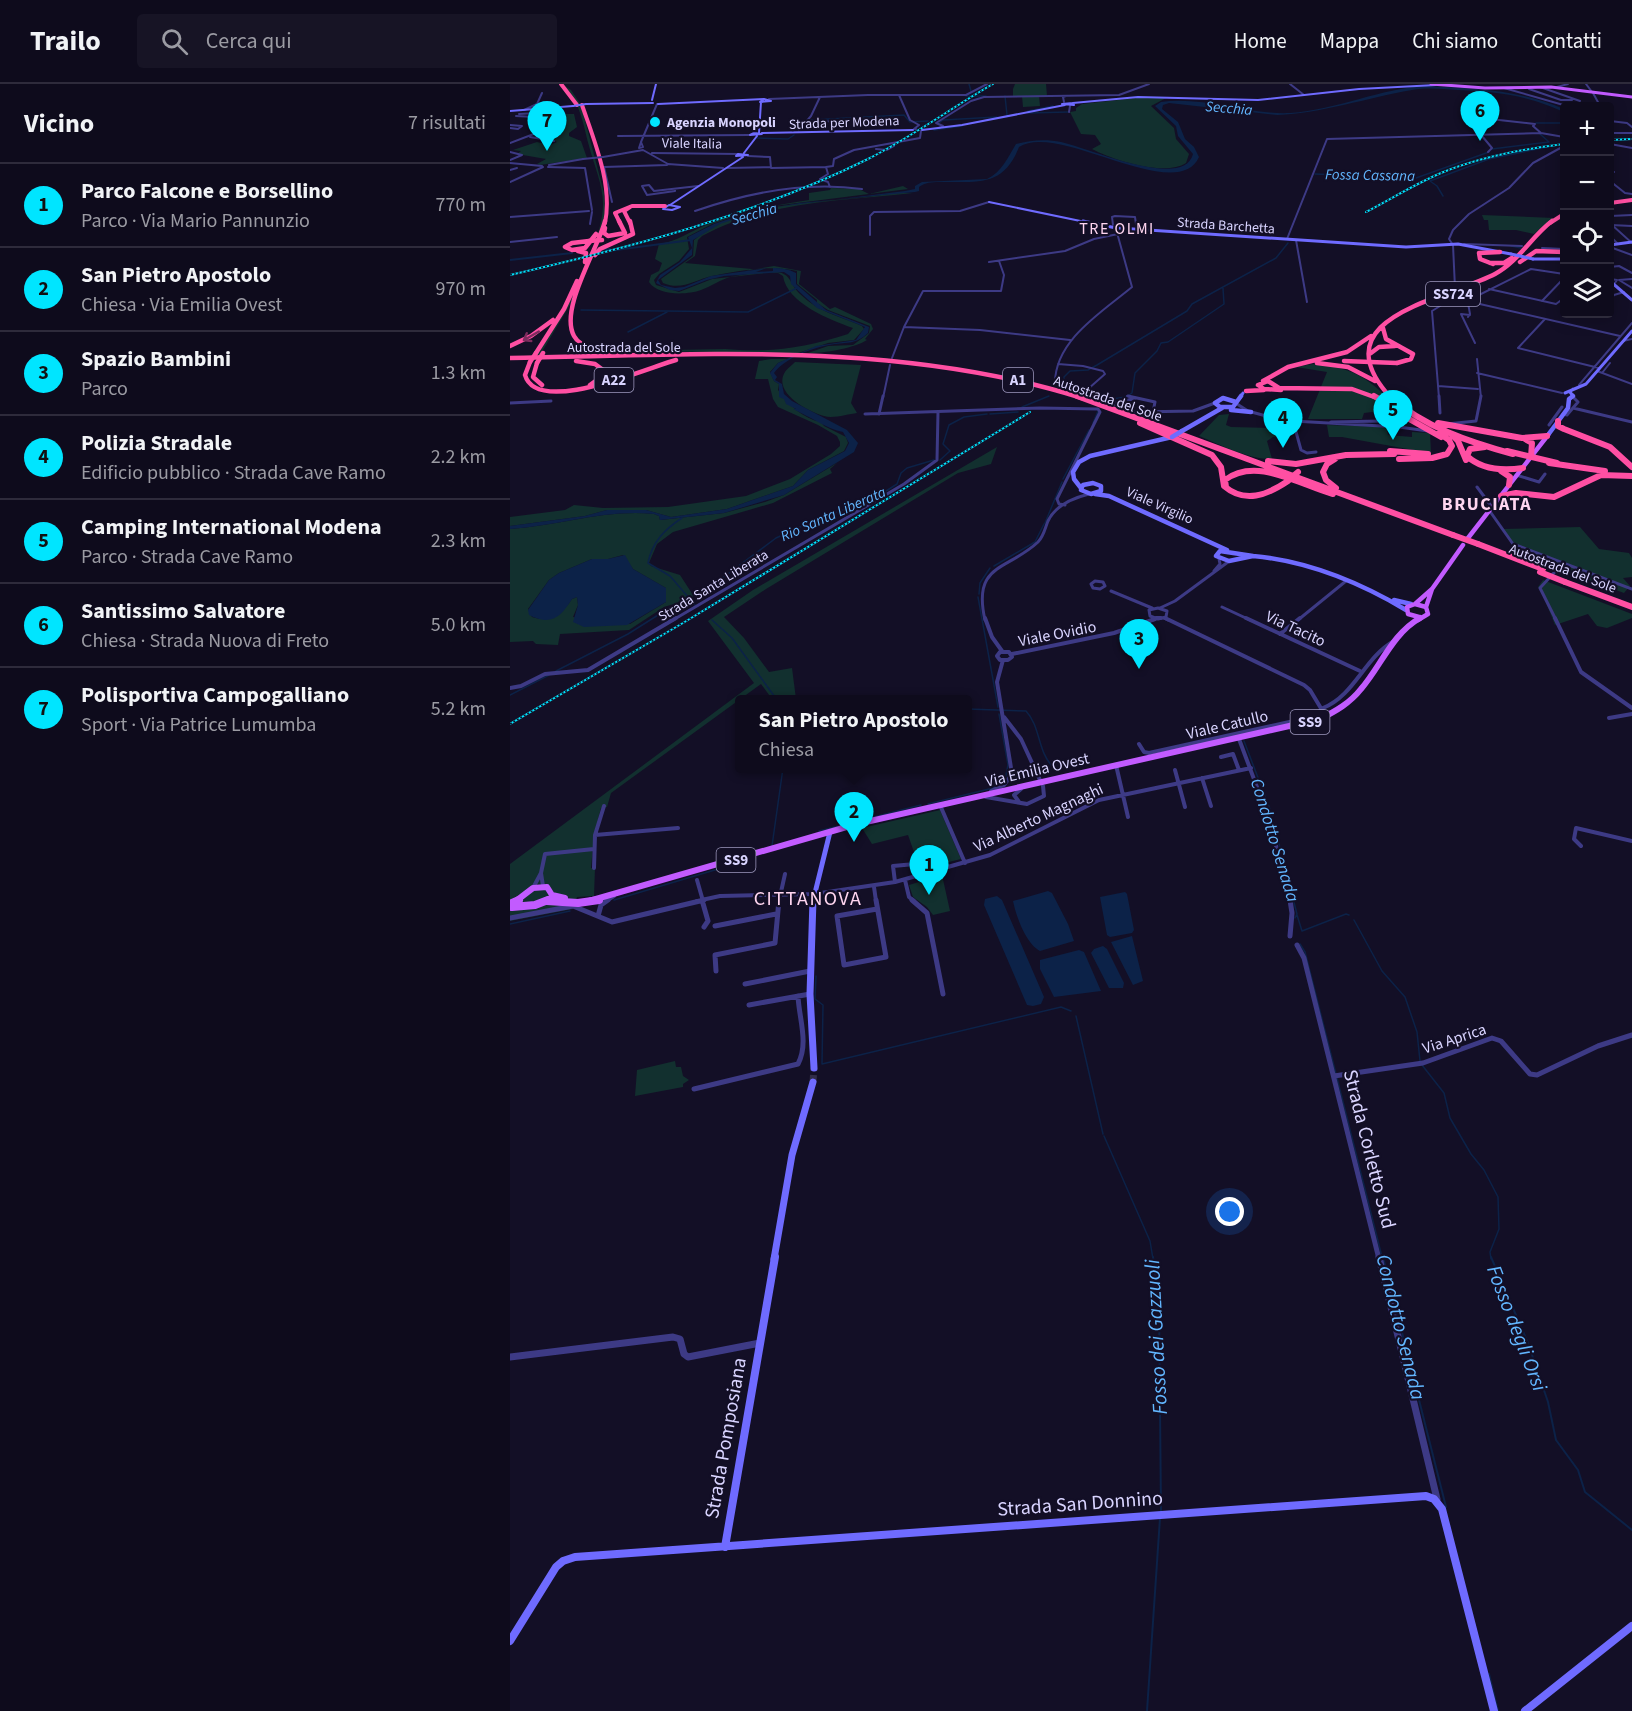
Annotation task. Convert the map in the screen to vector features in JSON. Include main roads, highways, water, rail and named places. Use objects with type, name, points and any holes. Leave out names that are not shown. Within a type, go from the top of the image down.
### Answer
[{"type":"highway","points":[[561,84],[580,105],[582,123]]},
{"type":"highway","points":[[566,84],[580,105],[606,196],[604,234],[612,236],[625,232],[620,222]]},
{"type":"highway","points":[[590,153],[592,162]]},
{"type":"highway","points":[[534,363],[543,354],[577,296],[602,214],[600,190]]},
{"type":"highway","points":[[1614,202],[1632,200]]},
{"type":"highway","points":[[596,234],[585,248],[572,250],[565,247],[574,242],[589,241],[602,240],[616,238],[627,233],[626,227],[615,216],[616,211],[638,205]]},
{"type":"highway","points":[[587,262],[598,250],[632,235],[634,231],[624,211],[629,207],[665,206]]},
{"type":"highway","name":"SS724","points":[[1374,334],[1389,320],[1406,310],[1493,275],[1517,259],[1543,227],[1560,216]]},
{"type":"highway","name":"SS724","points":[[1383,328],[1409,311],[1483,282],[1511,267],[1525,255],[1545,228],[1560,217]]},
{"type":"highway","points":[[510,359],[582,362],[598,366],[603,373],[598,380],[586,386],[555,388],[538,383],[532,372],[534,363],[536,353],[564,309],[606,222]]},
{"type":"highway","points":[[602,240],[627,235],[631,232],[630,223]]},
{"type":"highway","points":[[1536,239],[1536,247],[1548,251]]},
{"type":"highway","points":[[587,262],[586,253],[567,250],[563,247],[571,242],[589,241]]},
{"type":"highway","points":[[1475,247],[1482,251],[1500,252]]},
{"type":"highway","points":[[1490,262],[1506,262],[1525,247]]},
{"type":"highway","points":[[1482,251],[1478,258],[1499,268],[1493,275]]},
{"type":"highway","points":[[1511,267],[1533,252],[1560,251]]},
{"type":"highway","points":[[510,346],[531,336],[550,322],[574,287]]},
{"type":"highway","name":"A1","points":[[577,296],[570,326],[575,338],[587,346],[625,353],[734,356]]},
{"type":"highway","points":[[1306,362],[1397,363],[1413,357],[1412,351],[1386,339],[1383,328]]},
{"type":"highway","points":[[1383,328],[1375,339],[1371,352],[1374,369],[1384,387],[1405,406],[1467,438],[1506,451],[1556,463],[1632,474]]},
{"type":"highway","points":[[1210,444],[1274,462],[1303,463],[1364,454],[1428,454],[1443,451],[1447,446],[1444,440],[1373,398],[1334,389],[1274,382],[1259,383],[1260,387],[1274,382],[1293,365],[1347,352],[1374,334]]},
{"type":"highway","points":[[1374,334],[1368,349],[1368,358],[1370,369],[1379,384]]},
{"type":"highway","points":[[1371,352],[1386,345],[1406,348]]},
{"type":"highway","name":"Autostrada del Sole","points":[[510,359],[770,356]]},
{"type":"highway","name":"Autostrada del Sole","points":[[814,357],[940,369],[1038,384],[1541,571],[1632,602]]},
{"type":"highway","points":[[854,357],[923,359]]},
{"type":"highway","name":"Autostrada del Sole","points":[[510,359],[854,357],[970,370],[1087,398],[1452,537]]},
{"type":"highway","name":"A22","points":[[534,363],[525,376],[531,384],[550,390],[570,391],[600,386],[662,363],[721,358]]},
{"type":"highway","points":[[848,359],[909,368]]},
{"type":"highway","points":[[1293,365],[1325,363],[1348,367],[1367,375],[1405,409],[1446,428],[1506,451]]},
{"type":"highway","points":[[1126,416],[1212,455],[1221,467],[1224,486],[1235,494],[1262,497],[1319,462],[1348,456],[1394,454],[1439,457],[1449,452],[1452,446],[1445,436],[1370,394],[1339,387],[1297,389],[1280,385],[1275,381],[1248,391],[1274,382],[1297,389]]},
{"type":"highway","points":[[1000,382],[1038,384],[1087,398]]},
{"type":"highway","points":[[1428,419],[1445,426],[1474,428],[1522,438],[1532,443],[1531,457]]},
{"type":"highway","points":[[1555,420],[1558,426],[1608,444],[1632,467]]},
{"type":"highway","points":[[1446,428],[1458,441],[1467,460],[1506,474],[1510,477],[1513,490],[1531,496]]},
{"type":"highway","points":[[1467,438],[1460,430],[1474,428]]},
{"type":"highway","points":[[1522,438],[1570,431]]},
{"type":"highway","points":[[1506,451],[1478,447],[1469,450],[1466,454],[1476,463],[1496,468],[1510,470],[1523,468]]},
{"type":"highway","points":[[1348,456],[1335,459],[1327,464],[1323,472],[1324,478],[1338,489],[1383,509]]},
{"type":"highway","points":[[1590,468],[1621,468],[1626,465],[1625,458]]},
{"type":"highway","points":[[1299,473],[1326,459]]},
{"type":"highway","points":[[1556,463],[1585,474],[1586,480],[1581,484]]},
{"type":"highway","points":[[1564,466],[1632,474]]},
{"type":"highway","points":[[1288,481],[1268,493],[1255,496],[1233,492],[1227,489],[1225,483],[1227,477],[1234,473],[1255,471],[1277,475],[1336,495]]},
{"type":"highway","points":[[1501,496],[1512,493],[1556,497],[1606,474],[1632,474]]},
{"type":"highway","name":"Autostrada del Sole","points":[[1567,580],[1632,607]]},
{"type":"main road","points":[[1431,84],[1513,89],[1557,88],[1632,97]]},
{"type":"main road","points":[[1441,84],[1549,87],[1607,94]]},
{"type":"main road","points":[[1468,538],[1547,436]]},
{"type":"main road","name":"SS9","points":[[1404,630],[1407,612],[1413,604],[1432,589],[1463,545]]},
{"type":"main road","name":"SS9","points":[[1404,630],[1419,617],[1428,614],[1426,607],[1432,589]]},
{"type":"main road","points":[[1413,604],[1426,607]]},
{"type":"main road","points":[[1407,612],[1419,617]]},
{"type":"main road","name":"Via Emilia Ovest","points":[[549,898],[583,900],[641,886],[830,832],[951,802],[1312,722],[1343,708],[1362,690],[1404,630]]},
{"type":"main road","points":[[510,906],[524,900],[533,888],[543,886],[550,889],[549,898],[534,906],[524,900]]},
{"type":"main road","name":"Via Emilia Ovest","points":[[549,898],[596,904],[641,886]]},
{"type":"water","name":"Secchia","points":[[1426,86],[1480,89],[1514,94],[1560,108],[1560,111],[1524,98],[1500,93],[1435,88],[1412,90],[1328,108],[1294,114],[1277,115],[1169,103],[1163,105],[1162,109],[1178,122],[1185,139],[1194,147],[1199,157],[1187,170],[1167,172],[1143,169],[1060,144],[1037,142],[1019,147],[1006,168],[999,175],[990,179],[970,182],[932,182],[922,185],[919,191],[834,200],[915,189],[915,186],[922,182],[987,179],[1001,168],[1016,144],[1033,141],[1061,142],[1111,158],[1154,168],[1172,168],[1186,164],[1193,154],[1178,136],[1176,126],[1155,106],[1161,102],[1194,101],[1274,113],[1290,113],[1325,108],[1392,91]]},
{"type":"water","points":[[780,206],[720,224],[693,240],[692,255],[658,280],[661,285],[675,288],[684,287],[711,276],[767,268],[756,272],[773,271],[773,268],[787,270],[796,273],[796,284],[826,310],[869,327],[868,333],[859,340],[806,351],[784,363],[774,373],[777,377],[775,380],[782,384],[784,394],[792,401],[847,430],[858,443],[854,452],[784,495],[724,513],[660,520],[659,516],[654,514],[618,514],[510,529],[510,526],[585,516],[607,510],[646,510],[671,517],[727,509],[793,486],[808,470],[845,451],[849,443],[843,432],[824,425],[786,404],[784,399],[779,397],[779,384],[774,381],[770,373],[778,363],[816,346],[856,340],[865,327],[817,308],[791,284],[790,276],[784,272],[724,276],[679,291],[670,290],[656,283],[660,275],[680,262],[692,248],[688,237],[714,224],[759,209]]},
{"type":"water","points":[[625,555],[633,569],[666,588],[666,602],[627,625],[584,627],[573,622],[578,605],[577,597],[572,599],[559,615],[549,620],[529,615],[528,610],[549,580],[559,573],[592,559],[608,559]]},
{"type":"water","points":[[1048,891],[1052,893],[1074,941],[1040,951],[1026,936],[1013,901]]},
{"type":"water","points":[[1125,892],[1134,930],[1132,933],[1110,937],[1107,935],[1100,897]]},
{"type":"water","points":[[997,896],[1002,900],[1044,997],[1041,1004],[1027,1005],[984,905],[985,899]]},
{"type":"water","points":[[1132,936],[1143,981],[1133,985],[1111,942]]},
{"type":"water","points":[[1103,946],[1107,949],[1124,983],[1123,988],[1109,988],[1091,953],[1094,949]]},
{"type":"water","points":[[1079,950],[1084,952],[1101,991],[1054,997],[1040,969],[1040,960]]},
{"type":"waterway","points":[[969,84],[971,91]]},
{"type":"waterway","points":[[966,96],[986,96]]},
{"type":"waterway","points":[[1005,96],[1007,115]]},
{"type":"waterway","points":[[1028,111],[1053,106]]},
{"type":"waterway","points":[[1028,113],[1068,112]]},
{"type":"waterway","points":[[799,131],[811,120],[904,115],[910,122],[928,121]]},
{"type":"waterway","points":[[939,123],[943,120],[997,117]]},
{"type":"waterway","name":"Fossa Cassana","points":[[1536,123],[1560,123]]},
{"type":"waterway","points":[[934,130],[962,126]]},
{"type":"waterway","name":"Fossa Cassana","points":[[1492,149],[1549,142],[1540,134]]},
{"type":"waterway","points":[[757,138],[788,139],[794,135]]},
{"type":"waterway","points":[[1443,196],[1437,186],[1430,181],[1489,159],[1552,146]]},
{"type":"waterway","name":"Fossa Cassana","points":[[1315,174],[1416,178],[1489,152]]},
{"type":"waterway","points":[[616,250],[691,240]]},
{"type":"waterway","name":"Rio Santa Liberata","points":[[1064,385],[1064,377],[1070,371],[1088,370],[1097,365],[1187,311],[1192,304],[1276,258],[1288,243]]},
{"type":"waterway","points":[[1511,246],[1521,248]]},
{"type":"waterway","points":[[602,249],[610,249]]},
{"type":"waterway","points":[[510,260],[572,253]]},
{"type":"waterway","points":[[581,310],[748,312],[797,288]]},
{"type":"waterway","points":[[1112,399],[1126,397],[1132,393],[1135,373],[1157,351],[1161,343],[1168,342],[1224,304],[1223,288]]},
{"type":"waterway","points":[[628,332],[667,312]]},
{"type":"waterway","name":"Rio Santa Liberata","points":[[1022,407],[1049,396]]},
{"type":"waterway","points":[[1093,423],[1098,411]]},
{"type":"waterway","name":"Rio Santa Liberata","points":[[990,414],[1018,412]]},
{"type":"waterway","name":"Rio Santa Liberata","points":[[940,460],[950,451],[943,444],[949,425],[964,417],[987,414]]},
{"type":"waterway","points":[[1063,479],[1089,430]]},
{"type":"waterway","name":"Rio Santa Liberata","points":[[701,594],[776,538],[820,518],[872,500],[897,484],[901,473],[907,468],[934,460]]},
{"type":"waterway","points":[[1045,523],[1062,482]]},
{"type":"waterway","points":[[682,518],[660,537],[648,563],[670,576],[695,605]]},
{"type":"waterway","points":[[994,566],[1035,542],[1044,524]]},
{"type":"waterway","points":[[979,594],[980,583],[990,568]]},
{"type":"waterway","points":[[978,597],[998,707]]},
{"type":"waterway","name":"Rio Santa Liberata","points":[[556,671],[628,634],[674,605]]},
{"type":"waterway","points":[[712,620],[732,638],[773,695]]},
{"type":"waterway","name":"Rio Santa Liberata","points":[[510,695],[549,675]]},
{"type":"waterway","points":[[972,709],[1026,711],[1034,724],[1044,754],[1053,767]]},
{"type":"waterway","points":[[928,804],[993,788],[1005,780],[1008,765],[999,714]]},
{"type":"waterway","name":"Condotto Senada","points":[[1244,741],[1270,809],[1297,914],[1295,918]]},
{"type":"waterway","points":[[772,846],[782,773]]},
{"type":"waterway","points":[[819,831],[921,805]]},
{"type":"waterway","points":[[614,900],[745,861]]},
{"type":"waterway","points":[[510,924],[570,911]]},
{"type":"waterway","name":"Fosso degli Orsi","points":[[1297,915],[1302,931],[1346,914],[1349,915]]},
{"type":"waterway","name":"Fosso degli Orsi","points":[[1354,920],[1382,971],[1405,997],[1417,1032],[1420,1061]]},
{"type":"waterway","name":"Condotto Senada","points":[[1300,944],[1305,952],[1336,1074]]},
{"type":"waterway","name":"Fosso dei Gazzuoli","points":[[816,976],[815,999],[823,1005],[822,1064],[1061,1007],[1071,1011]]},
{"type":"waterway","name":"Fosso dei Gazzuoli","points":[[1076,1016],[1103,1134]]},
{"type":"waterway","name":"Fosso degli Orsi","points":[[1422,1065],[1444,1093],[1450,1118],[1471,1154],[1484,1170],[1498,1197],[1499,1229],[1490,1252],[1491,1259]]},
{"type":"waterway","name":"Condotto Senada","points":[[1337,1078],[1382,1257]]},
{"type":"waterway","name":"Fosso dei Gazzuoli","points":[[1104,1136],[1150,1241],[1153,1259]]},
{"type":"waterway","name":"Fosso dei Gazzuoli","points":[[1153,1257],[1159,1304],[1161,1512]]},
{"type":"waterway","name":"Fosso degli Orsi","points":[[1491,1257],[1528,1343],[1548,1402],[1556,1440],[1578,1470],[1585,1492],[1632,1530]]},
{"type":"waterway","name":"Condotto Senada","points":[[1384,1261],[1446,1507]]},
{"type":"waterway","name":"Fosso dei Gazzuoli","points":[[1147,1711],[1160,1518]]},
{"type":"waterway","name":"Condotto Senada","points":[[1489,1674],[1498,1711]]},
{"type":"tunnel","points":[[813,1082],[814,1068]]},
{"type":"railway","points":[[510,275],[647,241],[782,197],[868,159],[993,84]]},
{"type":"railway","points":[[1614,140],[1632,139]]},
{"type":"railway","points":[[1366,212],[1456,167],[1501,154],[1560,145]]},
{"type":"railway","points":[[510,724],[683,623],[1030,412]]},
{"type":"place","name":"Agenzia Monopoli","points":[[655,122]]},
{"type":"place","name":"Santissimo Salvatore","points":[[1480,141]]},
{"type":"place","name":"Polisportiva Campogalliano","points":[[547,151]]},
{"type":"place","name":"Camping International Modena","points":[[1393,440]]},
{"type":"place","name":"Polizia Stradale","points":[[1283,448]]},
{"type":"place","name":"Spazio Bambini","points":[[1139,669]]},
{"type":"place","name":"San Pietro Apostolo","points":[[854,842]]},
{"type":"place","name":"Parco Falcone e Borsellino","points":[[929,895]]},
{"type":"district","name":"TRE OLMI","points":[[1117,228]]},
{"type":"district","name":"BRUCIATA","points":[[1487,504]]},
{"type":"district","name":"CITTANOVA","points":[[808,898]]}]
